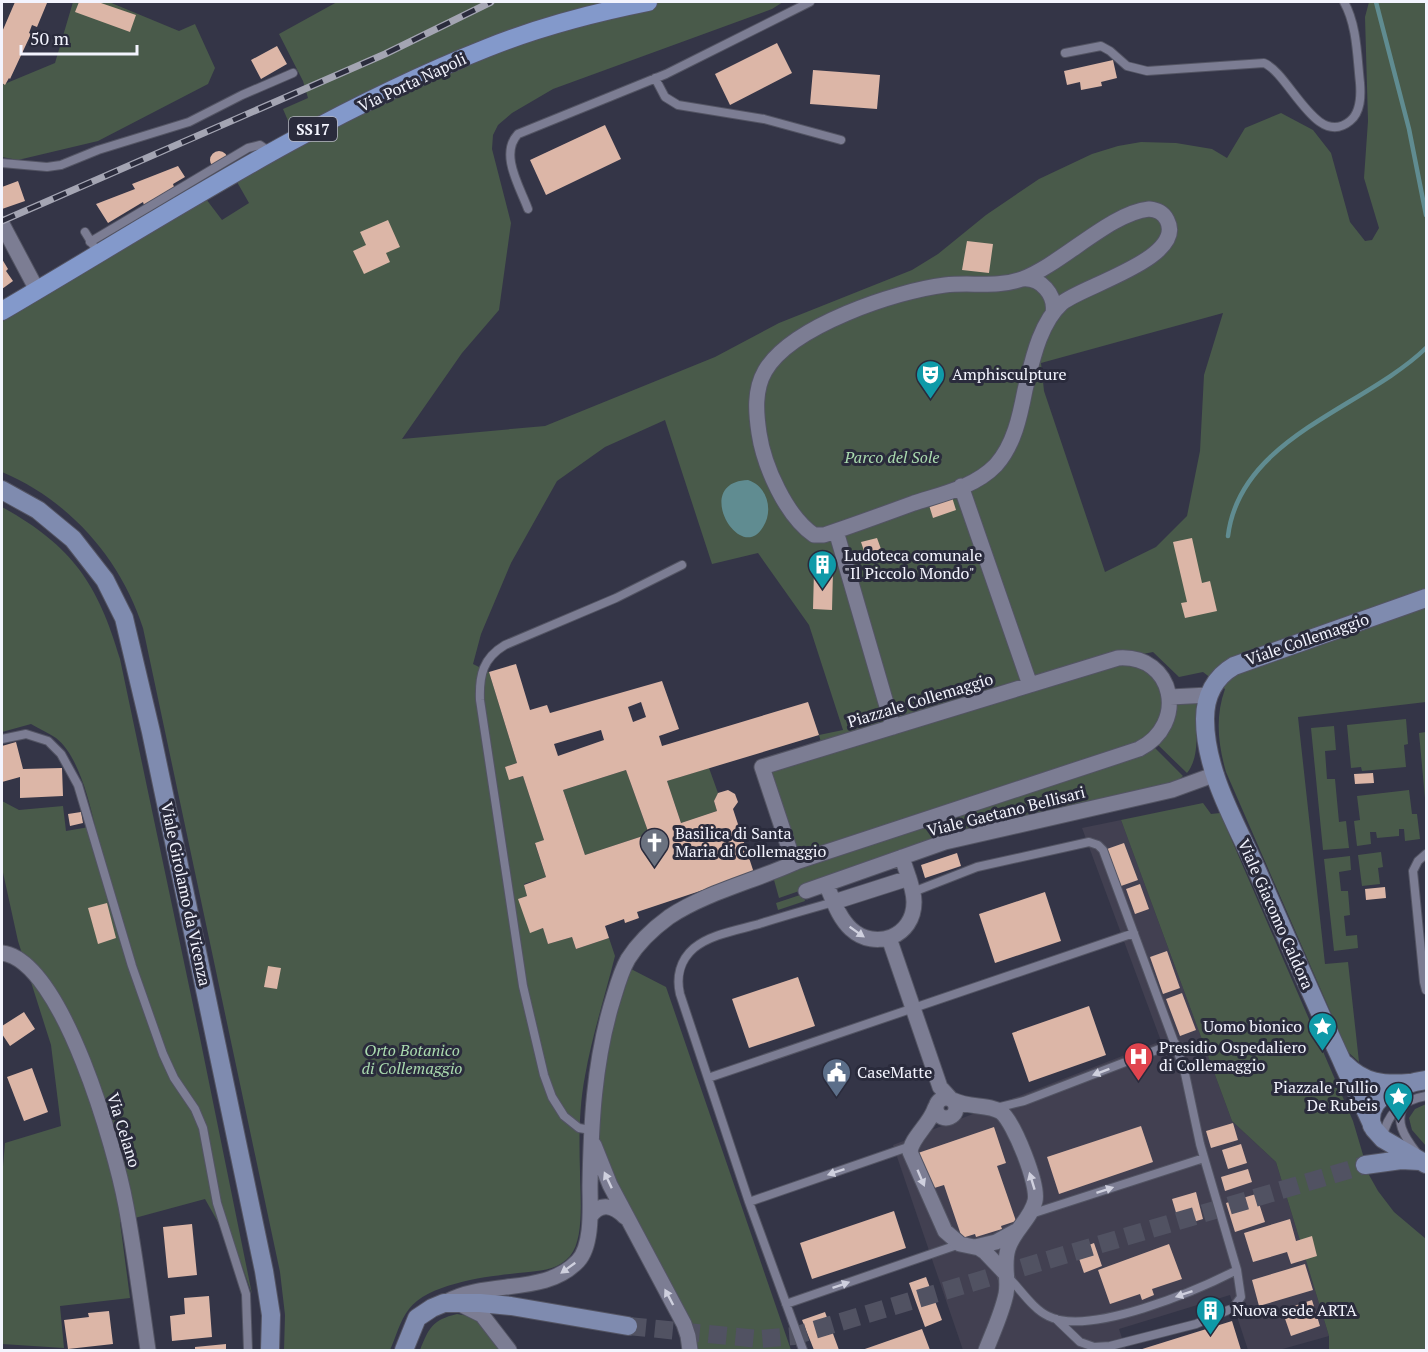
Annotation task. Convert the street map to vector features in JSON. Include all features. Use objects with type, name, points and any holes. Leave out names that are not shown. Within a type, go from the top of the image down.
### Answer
[{"type":"main road","name":"Via Porta Napoli","points":[[2,311],[37,290],[94,248],[270,152],[448,64],[488,47],[571,20],[648,2]]},
{"type":"main road","name":"Viale Girolamo da Vicenza","points":[[2,490],[38,510],[73,539],[105,580],[127,627],[156,754],[264,1271],[271,1315],[270,1350]]},
{"type":"main road","name":"Viale Collemaggio","points":[[1216,774],[1206,729],[1205,713],[1209,695],[1224,672],[1240,663],[1426,598]]},
{"type":"main road","name":"Viale Giacomo Caldora","points":[[1216,774],[1338,1054],[1378,1132]]},
{"type":"main road","name":"Viale Giacomo Caldora","points":[[1338,1054],[1355,1073],[1366,1080],[1386,1084],[1418,1081]]},
{"type":"main road","points":[[1418,1081],[1394,1089],[1379,1101],[1372,1114],[1378,1132],[1375,1158],[1365,1165],[1407,1159],[1426,1164]]},
{"type":"main road","points":[[1378,1132],[1426,1164]]},
{"type":"main road","points":[[404,1350],[417,1318],[432,1308],[449,1303],[511,1306],[628,1326]]},
{"type":"street","points":[[1022,279],[1053,263],[1111,225],[1141,210],[1156,210],[1162,213],[1168,223],[1170,234],[1158,251],[1122,273],[1054,302]]},
{"type":"street","points":[[2,224],[37,290]]},
{"type":"street","points":[[1053,263],[1046,280],[1054,302],[1033,361],[1017,426],[1007,449],[989,471],[961,486],[836,531],[817,536],[806,528],[788,506],[768,467],[761,444],[756,405],[760,381],[770,363],[786,347],[805,334],[842,316],[893,297],[933,287],[1001,284],[1027,278],[1037,282],[1054,302]]},
{"type":"street","points":[[961,486],[1030,685]]},
{"type":"street","points":[[836,531],[893,727]]},
{"type":"street","name":"Piazzale Collemaggio","points":[[794,863],[762,767],[1125,658],[1138,660],[1151,667],[1166,684],[1170,697]]},
{"type":"street","points":[[449,1303],[467,1293],[541,1282],[563,1272],[581,1256],[587,1240],[590,1217],[593,1096],[604,1036],[618,984],[629,957],[651,933],[677,913],[794,863],[1139,749],[1161,732],[1168,718],[1170,697],[1209,695]]},
{"type":"street","name":"Viale Gaetano Bellisari","points":[[806,891],[957,839],[1172,790],[1216,774]]},
{"type":"street","points":[[826,884],[844,922],[856,933],[874,940],[889,938],[904,928],[910,921],[914,910],[911,885],[902,857]]},
{"type":"street","points":[[834,902],[911,885]]},
{"type":"street","points":[[889,938],[943,1099],[911,1146],[910,1152],[940,1222],[951,1238],[988,1255],[1005,1273]]},
{"type":"street","name":"Via Celano","points":[[2,953],[24,962],[49,992],[71,1034],[89,1079],[111,1143],[126,1205],[148,1350]]},
{"type":"street","points":[[943,1099],[968,1106],[992,1108],[1003,1113],[1011,1124],[1034,1183],[1035,1201],[1008,1248],[1005,1273],[1006,1294],[986,1350]]},
{"type":"street","points":[[591,1132],[603,1168],[630,1224],[684,1324],[690,1350]]},
{"type":"street","points":[[590,1217],[597,1209],[607,1206],[619,1212],[630,1224]]},
{"type":"street","points":[[967,1246],[996,1242],[1018,1230]]},
{"type":"street","points":[[449,1303],[474,1309],[482,1315],[509,1350]]},
{"type":"lane","points":[[528,209],[510,158],[511,142],[518,134],[655,78],[810,2]]},
{"type":"lane","points":[[1065,54],[1101,46],[1127,66],[1147,71],[1264,63],[1278,73],[1317,121],[1328,127],[1340,127],[1355,116],[1360,98],[1353,32],[1344,2]]},
{"type":"lane","points":[[2,163],[47,168],[61,165],[98,150],[189,122],[252,90],[293,73]]},
{"type":"lane","points":[[655,78],[665,97],[678,105],[776,121],[841,140]]},
{"type":"lane","points":[[85,232],[94,248]]},
{"type":"lane","points":[[591,1132],[574,1125],[554,1102],[547,1087],[531,1022],[521,978],[480,700],[480,676],[490,656],[505,645],[606,602],[682,565]]},
{"type":"lane","points":[[2,739],[26,734],[48,741],[67,763],[78,785],[132,966],[155,1032],[169,1067],[195,1109],[203,1128],[217,1203],[246,1293],[248,1350]]},
{"type":"lane","points":[[911,885],[987,864],[1089,842],[1098,845],[1103,850],[1175,1043],[1188,1086],[1204,1158],[1237,1270],[1241,1292],[1237,1305],[1223,1314],[1163,1334],[1110,1346],[1087,1345],[1074,1338],[1056,1319]]},
{"type":"lane","points":[[1426,854],[1418,861],[1413,871],[1426,990]]},
{"type":"lane","points":[[802,1350],[749,1202],[678,987],[679,973],[688,955],[701,943],[724,933],[834,902]]},
{"type":"lane","points":[[708,1078],[1134,933]]},
{"type":"lane","points":[[992,1108],[1024,1101],[1175,1043]]},
{"type":"lane","points":[[1378,1132],[1407,1101],[1426,1096]]},
{"type":"lane","points":[[1407,1101],[1400,1113],[1402,1129],[1426,1164]]},
{"type":"lane","points":[[749,1202],[911,1146]]},
{"type":"lane","points":[[1029,1214],[1204,1158]]},
{"type":"lane","points":[[786,1304],[967,1246]]},
{"type":"lane","points":[[1005,1273],[1044,1314],[1056,1319],[1082,1321],[1118,1315],[1190,1292],[1237,1270]]},
{"type":"shaded area","points":[[748,480],[760,487],[764,493],[768,513],[763,527],[753,536],[743,536],[733,530],[726,519],[722,506],[723,494],[731,484]]},
{"type":"shaded area","name":"Presidio Ospedaliero di Collemaggio","points":[[1121,820],[1232,1121],[1276,1162],[1329,1336],[1279,1350],[1248,1350],[1230,1295],[1119,1329],[1126,1350],[963,1350],[893,1145],[1161,1041],[1082,828]]},
{"type":"green space","points":[[73,2],[109,2],[179,31],[195,24],[215,68],[208,84],[98,141],[18,160],[2,157],[2,85],[55,63]]},
{"type":"green space","points":[[337,2],[783,2],[772,9],[553,89],[512,113],[498,125],[493,135],[492,149],[511,223],[499,310],[462,353],[402,439],[545,426],[715,357],[779,323],[912,270],[938,254],[986,215],[1039,179],[1092,154],[1118,146],[1141,142],[1176,143],[1212,149],[1227,158],[1245,128],[1281,113],[1313,130],[1331,153],[1350,222],[1365,241],[1372,240],[1379,228],[1364,178],[1368,121],[1365,17],[1369,2],[1426,2],[1426,702],[1298,717],[1325,964],[1348,962],[1359,1062],[1348,1052],[1226,772],[1219,730],[1220,710],[1225,689],[1203,672],[1179,677],[1153,652],[822,746],[819,735],[843,730],[809,625],[758,553],[712,564],[665,420],[605,447],[557,481],[511,563],[481,634],[473,664],[489,672],[517,763],[505,767],[510,780],[523,776],[544,840],[535,844],[546,877],[524,884],[527,896],[519,899],[530,932],[543,928],[548,944],[572,937],[576,949],[609,938],[615,956],[591,1046],[583,1088],[580,1135],[581,1215],[575,1248],[570,1256],[558,1266],[470,1280],[428,1294],[417,1301],[406,1313],[390,1350],[284,1350],[285,1315],[280,1272],[143,628],[121,578],[89,535],[49,498],[2,472],[2,322],[206,199],[222,220],[249,203],[237,182],[292,149],[292,130],[283,109],[308,98],[303,81],[279,34]],"holes":[[[1223,313],[1204,375],[1200,451],[1187,516],[1156,547],[1105,572],[1044,391],[1041,363]]]},
{"type":"green space","points":[[2,507],[46,536],[79,569],[102,609],[120,659],[252,1294],[241,1263],[205,1199],[120,1222],[130,1298],[60,1306],[64,1348],[2,1344],[2,1178],[5,1143],[61,1126],[51,1045],[18,941],[2,868],[2,801],[19,810],[63,806],[66,831],[95,826],[82,779],[71,755],[64,746],[53,736],[31,724],[2,732]]},
{"type":"green space","points":[[1115,662],[1149,669],[1166,697],[1153,737],[796,859],[766,769]]},
{"type":"green space","points":[[1197,703],[1196,749],[1192,766],[1187,773],[1155,742],[1173,704]]},
{"type":"green space","points":[[1406,719],[1408,744],[1404,745],[1406,767],[1362,771],[1361,767],[1351,768],[1347,725]]},
{"type":"green space","points":[[1334,726],[1336,750],[1325,751],[1327,779],[1335,779],[1339,822],[1346,821],[1349,848],[1323,850],[1311,728]]},
{"type":"green space","points":[[1426,732],[1426,809],[1419,733]]},
{"type":"green space","points":[[1152,745],[1183,776],[1176,782],[779,898],[774,880],[795,865]]},
{"type":"green space","points":[[709,768],[718,793],[714,801],[717,811],[681,823],[667,781]]},
{"type":"green space","points":[[626,770],[649,834],[585,855],[563,790]]},
{"type":"green space","points":[[1409,790],[1412,814],[1417,814],[1420,839],[1405,841],[1404,829],[1399,829],[1399,836],[1377,838],[1376,832],[1370,832],[1371,844],[1357,846],[1354,821],[1360,820],[1357,796]]},
{"type":"green space","points":[[1203,803],[1211,814],[1220,813],[1353,1121],[1369,1175],[1394,1212],[1426,1239],[1426,1350],[1329,1350],[1329,1336],[1276,1162],[1232,1121],[1121,820]]},
{"type":"green space","points":[[1381,852],[1383,867],[1378,868],[1380,884],[1362,886],[1358,855]]},
{"type":"green space","points":[[1350,856],[1351,870],[1339,872],[1341,891],[1348,891],[1350,915],[1344,916],[1346,936],[1357,935],[1358,948],[1334,951],[1324,859]]},
{"type":"green space","points":[[803,894],[805,901],[778,910],[776,903]]},
{"type":"green space","points":[[631,969],[666,987],[791,1350],[697,1350],[693,1330],[616,1181],[597,1134],[602,1084],[614,1023]]},
{"type":"green space","points":[[1426,1104],[1426,1146],[1412,1130],[1409,1118],[1415,1109]]},
{"type":"green space","points":[[457,1314],[474,1317],[501,1350],[420,1350],[432,1326],[442,1319]]},
{"type":"building","points":[[15,2],[47,3],[37,27],[32,25],[29,33],[31,34],[5,85],[2,83],[2,32]]},
{"type":"building","points":[[79,2],[98,2],[136,15],[130,32],[75,12]]},
{"type":"building","points":[[777,43],[792,73],[730,105],[715,74]]},
{"type":"building","points":[[277,46],[287,64],[261,79],[251,60]]},
{"type":"building","points":[[1113,60],[1117,78],[1101,82],[1102,86],[1081,90],[1080,82],[1067,85],[1064,71]]},
{"type":"building","points":[[813,70],[880,75],[877,109],[810,104]]},
{"type":"building","points":[[605,125],[621,159],[546,195],[530,160]]},
{"type":"building","points":[[219,151],[225,154],[228,160],[225,166],[219,169],[213,166],[210,160],[213,154]]},
{"type":"building","points":[[178,166],[185,177],[173,184],[174,187],[108,223],[96,204],[135,189],[132,184]]},
{"type":"building","points":[[18,181],[25,201],[2,209],[2,187]]},
{"type":"building","points":[[388,220],[400,247],[386,253],[390,262],[364,274],[353,251],[366,245],[360,232]]},
{"type":"building","points":[[967,241],[993,244],[989,273],[962,270]]},
{"type":"building","points":[[2,259],[13,281],[2,289]]},
{"type":"building","points":[[951,494],[956,510],[933,518],[928,502]]},
{"type":"building","points":[[877,538],[881,549],[865,554],[861,542]]},
{"type":"building","points":[[1192,538],[1202,583],[1210,581],[1217,611],[1185,618],[1181,603],[1187,602],[1173,542]]},
{"type":"building","name":"Ludoteca comunale \"Il Piccolo Mondo\"","points":[[814,571],[833,571],[832,610],[813,609]]},
{"type":"building","points":[[516,664],[530,710],[547,705],[550,713],[662,681],[679,729],[659,736],[662,746],[808,702],[819,735],[667,781],[681,823],[717,811],[714,801],[718,793],[728,790],[735,794],[738,802],[733,809],[754,873],[637,912],[639,918],[625,923],[624,919],[605,926],[609,938],[576,949],[572,937],[548,944],[543,928],[530,933],[518,899],[527,896],[524,885],[546,877],[535,843],[544,840],[523,776],[509,780],[505,767],[517,763],[489,672]],"holes":[[[641,702],[646,717],[633,722],[628,707]],[[601,730],[604,740],[558,756],[554,744]],[[626,770],[649,834],[585,855],[563,790]]]},
{"type":"building","points":[[16,742],[23,769],[62,768],[63,796],[20,798],[20,777],[2,782],[2,746]]},
{"type":"building","points":[[1373,773],[1374,783],[1355,784],[1354,774]]},
{"type":"building","points":[[81,812],[83,823],[70,826],[68,814]]},
{"type":"building","points":[[1124,843],[1138,880],[1121,886],[1107,849]]},
{"type":"building","points":[[957,853],[961,866],[925,878],[921,865]]},
{"type":"building","points":[[1140,884],[1149,909],[1135,914],[1126,889]]},
{"type":"building","points":[[1385,887],[1386,898],[1366,900],[1365,889]]},
{"type":"building","points":[[1045,892],[1061,941],[995,963],[979,914]]},
{"type":"building","points":[[107,903],[116,938],[98,944],[88,908]]},
{"type":"building","points":[[1167,951],[1180,988],[1163,994],[1150,957]]},
{"type":"building","points":[[268,966],[281,968],[277,989],[264,987]]},
{"type":"building","points":[[798,977],[815,1026],[749,1048],[732,999]]},
{"type":"building","points":[[1182,993],[1196,1030],[1180,1036],[1166,999]]},
{"type":"building","points":[[1089,1006],[1106,1055],[1029,1082],[1012,1033]]},
{"type":"building","points":[[24,1012],[35,1029],[10,1046],[2,1034],[2,1026]]},
{"type":"building","points":[[32,1068],[48,1112],[24,1121],[7,1077]]},
{"type":"building","points":[[1233,1123],[1238,1140],[1211,1148],[1206,1131]]},
{"type":"building","points":[[1141,1126],[1153,1162],[1059,1194],[1047,1157]]},
{"type":"building","points":[[994,1127],[1006,1163],[997,1166],[1016,1221],[1001,1226],[1002,1229],[976,1237],[975,1234],[962,1238],[944,1185],[931,1189],[918,1153]]},
{"type":"building","points":[[1241,1144],[1247,1163],[1228,1169],[1222,1150]]},
{"type":"building","points":[[1248,1169],[1252,1182],[1225,1191],[1221,1177]]},
{"type":"building","points":[[1196,1192],[1203,1219],[1180,1226],[1172,1199]]},
{"type":"building","points":[[1256,1194],[1265,1222],[1235,1232],[1226,1203]]},
{"type":"building","points":[[894,1211],[906,1248],[812,1279],[800,1243]]},
{"type":"building","points":[[1290,1219],[1296,1241],[1312,1236],[1317,1256],[1291,1264],[1287,1252],[1253,1262],[1244,1233]]},
{"type":"building","points":[[192,1224],[197,1275],[168,1278],[163,1227]]},
{"type":"building","points":[[1094,1243],[1102,1266],[1084,1273],[1076,1250]]},
{"type":"building","points":[[1169,1244],[1182,1279],[1152,1289],[1154,1295],[1142,1300],[1140,1294],[1110,1304],[1098,1270]]},
{"type":"building","points":[[1305,1264],[1313,1290],[1259,1306],[1252,1280]]},
{"type":"building","points":[[926,1277],[942,1320],[925,1327],[909,1283]]},
{"type":"building","points":[[209,1296],[212,1337],[172,1341],[170,1316],[185,1314],[184,1298]]},
{"type":"building","points":[[1312,1300],[1320,1326],[1291,1336],[1282,1310]]},
{"type":"building","points":[[109,1311],[113,1344],[68,1349],[64,1320],[89,1317],[88,1313]]},
{"type":"building","points":[[825,1312],[839,1350],[814,1350],[802,1320]]},
{"type":"building","name":"Nuova sede ARTA","points":[[1232,1321],[1241,1350],[1139,1350]]},
{"type":"building","points":[[922,1329],[930,1350],[862,1350]]},
{"type":"building","points":[[226,1344],[226,1350],[195,1350],[195,1347]]},
{"type":"waterway","points":[[1376,2],[1409,129],[1426,215]]},
{"type":"waterway","points":[[1228,536],[1237,502],[1255,473],[1280,449],[1308,427],[1400,369],[1426,348]]},
{"type":"tunnel","points":[[628,1326],[759,1339],[794,1336],[1365,1165]]},
{"type":"railway","points":[[2,221],[385,54],[491,2]]},
{"type":"place","name":"Amphisculpture","points":[[931,400]]},
{"type":"place","name":"Ludoteca comunale \"Il Piccolo Mondo\"","points":[[823,590]]},
{"type":"place","name":"Basilica di Santa Maria di Collemaggio","points":[[654,868]]},
{"type":"place","name":"Uomo bionico","points":[[1323,1052]]},
{"type":"place","name":"Presidio Ospedaliero di Collemaggio","points":[[1138,1082]]},
{"type":"place","name":"CaseMatte","points":[[836,1098]]},
{"type":"place","name":"Piazzale Tullio De Rubeis","points":[[1399,1122]]},
{"type":"place","name":"Nuova sede ARTA","points":[[1211,1336]]},
{"type":"park label","name":"Parco del Sole","points":[[892,457]]},
{"type":"park label","name":"Orto Botanico di Collemaggio","points":[[412,1059]]}]
